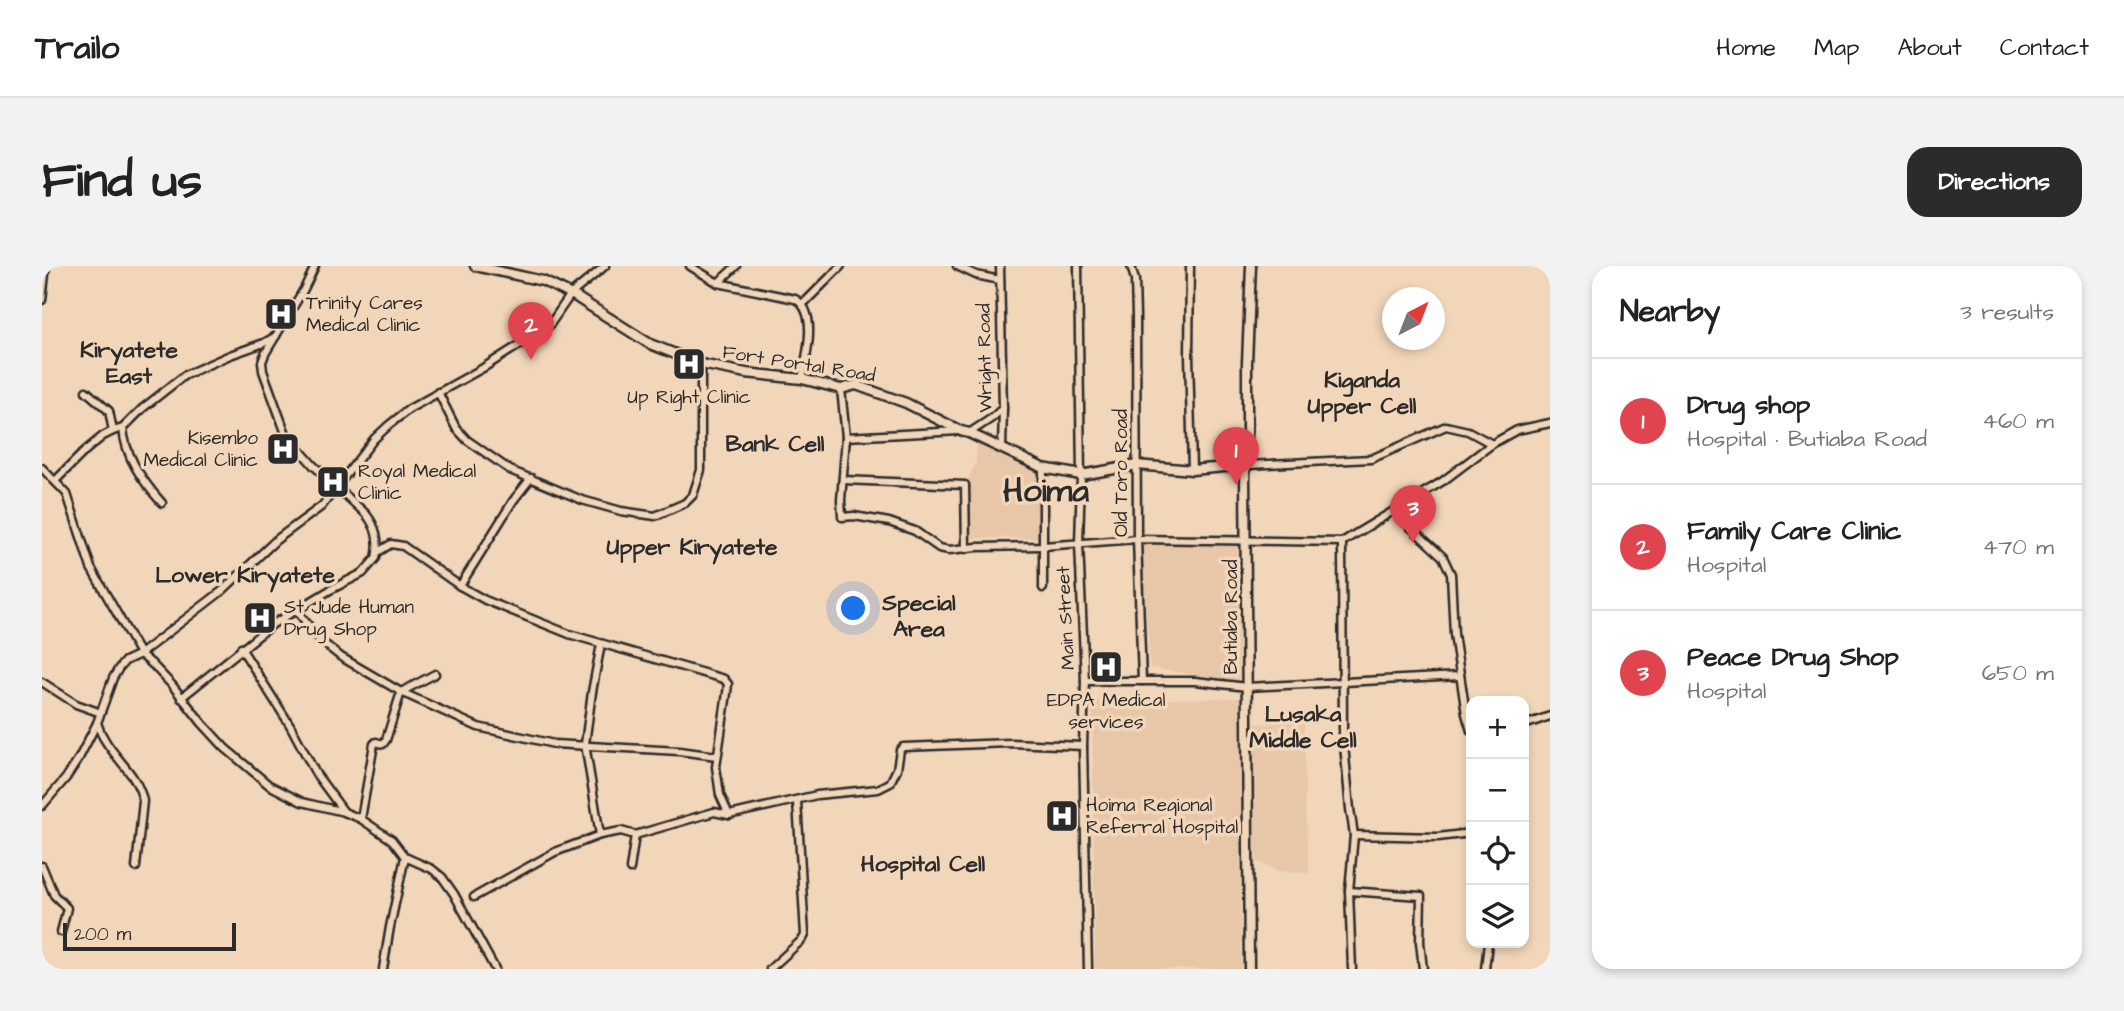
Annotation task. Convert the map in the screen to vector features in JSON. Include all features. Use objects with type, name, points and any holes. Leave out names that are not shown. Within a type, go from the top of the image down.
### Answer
[{"type":"main road","name":"Fort Portal Road","points":[[475,266],[532,278],[571,295],[665,351],[701,364],[746,373],[802,379],[841,389],[856,385],[906,403],[1043,468],[1081,475]]},
{"type":"main road","name":"Butiaba Road","points":[[1249,969],[1245,472],[1251,266]]},
{"type":"main road","points":[[1081,475],[1137,465],[1192,470],[1247,465]]},
{"type":"street","points":[[42,300],[47,266]]},
{"type":"street","points":[[181,698],[273,624],[363,573],[372,565],[378,552],[372,521],[336,489],[286,434],[263,371],[265,354],[315,266]]},
{"type":"street","points":[[42,806],[79,758],[97,723],[113,678],[125,661],[139,654],[222,591],[276,540],[322,506],[374,439],[389,425],[409,409],[483,368],[549,326],[571,295],[605,266]]},
{"type":"street","points":[[690,266],[718,283],[795,299],[803,304],[809,330],[802,379]]},
{"type":"street","points":[[718,283],[736,266]]},
{"type":"street","points":[[803,304],[841,266]]},
{"type":"street","points":[[957,266],[976,275],[1000,280]]},
{"type":"street","name":"Wright Road","points":[[1000,266],[1002,449]]},
{"type":"street","name":"Main Street","points":[[1078,266],[1081,475],[1079,544],[1085,681],[1083,746],[1088,969]]},
{"type":"street","name":"Old Toro Road","points":[[1132,266],[1136,316],[1137,539],[1142,681]]},
{"type":"street","points":[[1190,266],[1192,470]]},
{"type":"street","points":[[55,481],[86,450],[113,430],[123,428],[150,402],[185,375],[278,335]]},
{"type":"street","points":[[438,392],[456,428],[467,440],[510,470],[582,500],[621,511],[655,516],[685,503],[693,495],[701,470],[701,364]]},
{"type":"street","points":[[841,389],[846,437],[842,517],[854,516],[889,522],[915,531],[939,548],[949,550],[1137,539],[1342,542],[1443,481],[1492,444],[1517,430],[1550,423]]},
{"type":"street","points":[[86,391],[108,411],[113,430]]},
{"type":"street","points":[[846,437],[965,432],[981,426],[1003,408]]},
{"type":"street","points":[[1247,465],[1371,459],[1446,426],[1468,431],[1492,444]]},
{"type":"street","points":[[123,428],[125,447],[148,488],[163,503]]},
{"type":"street","points":[[42,468],[66,494],[91,568],[139,654],[172,685],[225,748],[269,785],[302,802],[361,819],[392,840],[405,857],[432,869],[442,877],[495,969]]},
{"type":"street","points":[[1043,468],[1043,589]]},
{"type":"street","points":[[460,586],[508,508],[531,478]]},
{"type":"street","points":[[843,480],[965,485],[967,549]]},
{"type":"street","points":[[1397,510],[1406,523],[1443,557],[1451,574],[1454,634],[1466,706]]},
{"type":"street","points":[[1342,542],[1343,734],[1354,835],[1349,891],[1352,969]]},
{"type":"street","points":[[378,552],[391,544],[403,546],[485,600],[569,634],[724,679],[727,693],[717,756],[720,795],[729,815]]},
{"type":"street","points":[[297,611],[321,641],[341,657],[401,692],[478,727],[554,744],[585,744],[717,756]]},
{"type":"street","points":[[600,835],[585,744],[601,644]]},
{"type":"street","points":[[241,648],[284,715],[316,774],[344,812]]},
{"type":"street","points":[[361,819],[373,746],[375,743],[383,744],[386,740],[401,692],[435,674]]},
{"type":"street","points":[[1085,681],[1195,681],[1247,687],[1460,676]]},
{"type":"street","points":[[42,682],[76,704],[101,713]]},
{"type":"street","points":[[1529,723],[1550,716]]},
{"type":"street","points":[[97,723],[112,753],[130,773],[141,793],[143,801],[136,867]]},
{"type":"street","points":[[474,897],[555,852],[600,835],[621,831],[635,835],[714,812],[729,815],[817,795],[878,789],[890,783],[897,769],[900,750],[904,747],[1010,743],[1083,746]]},
{"type":"street","points":[[770,969],[803,939],[804,935],[797,801]]},
{"type":"street","points":[[1354,835],[1438,837],[1466,834]]},
{"type":"street","points":[[630,870],[635,835]]},
{"type":"street","points":[[383,969],[405,857]]},
{"type":"street","points":[[42,866],[54,895],[67,908],[61,932]]},
{"type":"street","points":[[1349,891],[1421,896],[1420,942],[1423,969]]},
{"type":"street","points":[[1485,969],[1487,948]]},
{"type":"shaded area","points":[[977,437],[1037,465],[1040,538],[970,538],[968,479],[976,462]]},
{"type":"shaded area","points":[[1141,541],[1242,542],[1239,681],[1150,668]]},
{"type":"shaded area","points":[[1240,698],[1241,969],[1095,969],[1092,700]]},
{"type":"shaded area","points":[[1304,720],[1309,873],[1279,871],[1256,861],[1252,725]]},
{"type":"place","name":"Trinity Cares Medical Clinic","points":[[281,314]]},
{"type":"place","name":"Family Care Clinic","points":[[531,360]]},
{"type":"place","name":"Up Right Clinic","points":[[689,364]]},
{"type":"place","name":"Kisembo Medical Clinic","points":[[283,449]]},
{"type":"place","name":"Royal Medical Clinic","points":[[333,482]]},
{"type":"place","name":"Drug shop","points":[[1236,485]]},
{"type":"place","name":"Peace Drug Shop","points":[[1413,543]]},
{"type":"place","name":"St Jude Human Drug Shop","points":[[260,618]]},
{"type":"place","name":"EDPA Medical services","points":[[1106,667]]},
{"type":"place","name":"Hoima Regional Referral Hospital","points":[[1062,816]]},
{"type":"district","name":"Kiryatete East","points":[[129,363]]},
{"type":"district","name":"Kiganda Upper Cell","points":[[1362,393]]},
{"type":"district","name":"Bank Cell","points":[[775,444]]},
{"type":"district","name":"Hoima","points":[[1046,491]]},
{"type":"district","name":"Upper Kiryatete","points":[[692,547]]},
{"type":"district","name":"Lower Kiryatete","points":[[245,575]]},
{"type":"district","name":"Special Area","points":[[919,616]]},
{"type":"district","name":"Lusaka Middle Cell","points":[[1303,727]]},
{"type":"district","name":"Hospital Cell","points":[[923,864]]}]
